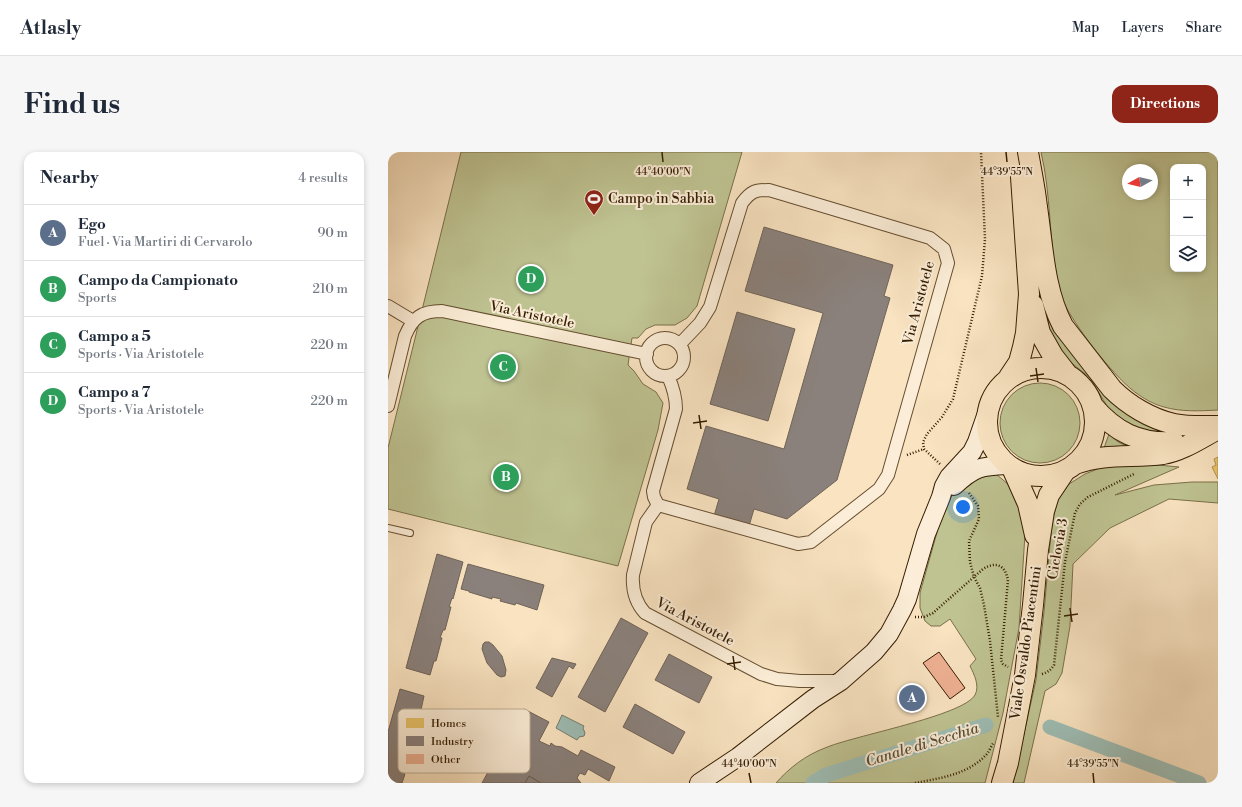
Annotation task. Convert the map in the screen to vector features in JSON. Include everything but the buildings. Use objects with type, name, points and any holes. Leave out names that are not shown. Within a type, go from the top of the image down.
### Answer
[{"type":"main road","points":[[1010,377],[1019,362],[1023,347],[1026,333],[1029,294],[1019,152]]},
{"type":"main road","points":[[1028,152],[1037,204],[1046,278],[1052,302],[1063,326],[1120,398],[1140,411],[1173,424],[1218,427]]},
{"type":"main road","points":[[1029,294],[1040,333],[1053,356],[1067,374],[1083,387],[1093,406],[1109,423],[1121,432],[1132,437],[1165,443],[1198,439]]},
{"type":"main road","points":[[699,783],[738,757],[813,699],[841,681],[874,652],[889,634],[902,610],[909,592],[926,534],[944,486],[949,477],[964,461],[974,447],[992,397],[997,389],[1010,377],[1020,371],[1032,368],[1044,367],[1056,369],[1067,374]]},
{"type":"main road","points":[[1070,467],[1087,450],[1094,433],[1095,424],[1093,406]]},
{"type":"main road","points":[[987,413],[986,425],[990,442],[999,457],[1010,467],[1025,474],[1038,476],[1057,474],[1084,461],[1105,456],[1164,454],[1182,448],[1218,427]]},
{"type":"main road","points":[[941,497],[972,471],[979,468],[1010,467]]},
{"type":"main road","name":"Viale Osvaldo Piacentini","points":[[1010,467],[1028,504],[1038,550]]},
{"type":"main road","name":"Viale Osvaldo Piacentini","points":[[1002,783],[1008,763],[1025,675],[1038,550],[1044,511],[1049,495],[1070,467]]},
{"type":"street","name":"Via Aristotele","points":[[680,344],[700,323],[710,307],[742,202],[748,194],[754,191],[769,190],[930,238],[944,249],[948,263],[888,474],[879,489],[812,542],[805,544],[798,544],[658,505],[646,522],[633,575],[632,581],[636,599],[639,606],[645,613],[761,674],[777,679],[800,681],[841,681]]},
{"type":"street","points":[[388,306],[413,321],[405,336],[388,406]]},
{"type":"street","name":"Via Aristotele","points":[[413,321],[424,313],[442,311],[647,354]]},
{"type":"street","points":[[663,338],[675,340],[680,344],[684,355],[682,366],[678,371],[668,376],[662,376],[652,370],[647,360],[647,354],[652,344],[663,338]]},
{"type":"street","points":[[658,505],[653,491],[676,409],[674,388],[668,376]]},
{"type":"lane","points":[[388,528],[410,533]]},
{"type":"path","points":[[942,466],[924,450],[923,442],[927,434],[942,417],[953,399],[982,276],[985,239],[981,152]]},
{"type":"path","name":"Ciclovia 3","points":[[1042,674],[1048,672],[1054,665],[1065,562],[1075,513],[1080,504],[1088,497],[1136,473]]},
{"type":"path","points":[[965,488],[978,506],[978,520],[969,541],[970,562],[974,577],[980,588],[984,605],[990,641],[998,722]]},
{"type":"path","points":[[902,610],[915,617],[924,617],[933,613],[989,565],[996,564],[1002,567],[1006,571],[1008,580],[1001,660],[1003,664],[1008,667]]},
{"type":"path","points":[[915,783],[955,774],[974,766],[987,754],[995,740]]},
{"type":"green space","points":[[461,152],[742,152],[697,306],[687,318],[675,325],[655,325],[646,329],[638,338],[632,338],[628,365],[643,384],[656,392],[663,403],[658,430],[618,566],[388,509],[388,448]]},
{"type":"green space","points":[[1041,152],[1218,152],[1218,410],[1177,410],[1154,404],[1130,388],[1109,367],[1089,341],[1066,307],[1058,284],[1054,265],[1047,184]]},
{"type":"green space","points":[[1042,294],[1053,324],[1175,435],[1136,430],[1113,413],[1090,378],[1063,356],[1047,325]]},
{"type":"green space","points":[[1040,383],[1055,386],[1068,395],[1077,408],[1080,423],[1077,438],[1068,451],[1055,460],[1040,463],[1025,460],[1012,451],[1003,438],[1000,423],[1003,408],[1012,395],[1025,386]]},
{"type":"green space","points":[[1109,434],[1118,442],[1127,446],[1104,448]]},
{"type":"green space","points":[[1137,463],[1179,467],[1115,495],[1154,485],[1192,482],[1218,482],[1218,503],[1169,499],[1110,528],[1073,564],[1070,626],[1062,673],[1056,684],[1045,691],[1024,783],[1013,783],[1036,680],[1052,522],[1058,500],[1069,484],[1085,474],[1105,466]]},
{"type":"green space","points":[[996,474],[1009,485],[1020,506],[1025,534],[1019,628],[1003,713],[985,783],[776,783],[798,762],[811,754],[839,743],[929,718],[966,703],[975,695],[977,684],[970,666],[976,659],[950,619],[940,626],[931,626],[925,621],[920,608],[920,593],[943,511],[956,489],[977,475]]},
{"type":"water","points":[[562,715],[584,726],[584,736],[579,737],[577,740],[556,728]]},
{"type":"waterway","name":"Canale di Secchia","points":[[813,783],[826,775],[986,725]]},
{"type":"waterway","name":"Canale di Secchia","points":[[1050,727],[1199,783]]},
{"type":"place","name":"Campo in Sabbia","points":[[594,216]]},
{"type":"place","name":"Campo a 7","points":[[531,279]]},
{"type":"place","name":"Campo a 5","points":[[503,367]]},
{"type":"place","name":"Campo da Campionato","points":[[506,477]]},
{"type":"place","name":"Ego","points":[[912,698]]}]
